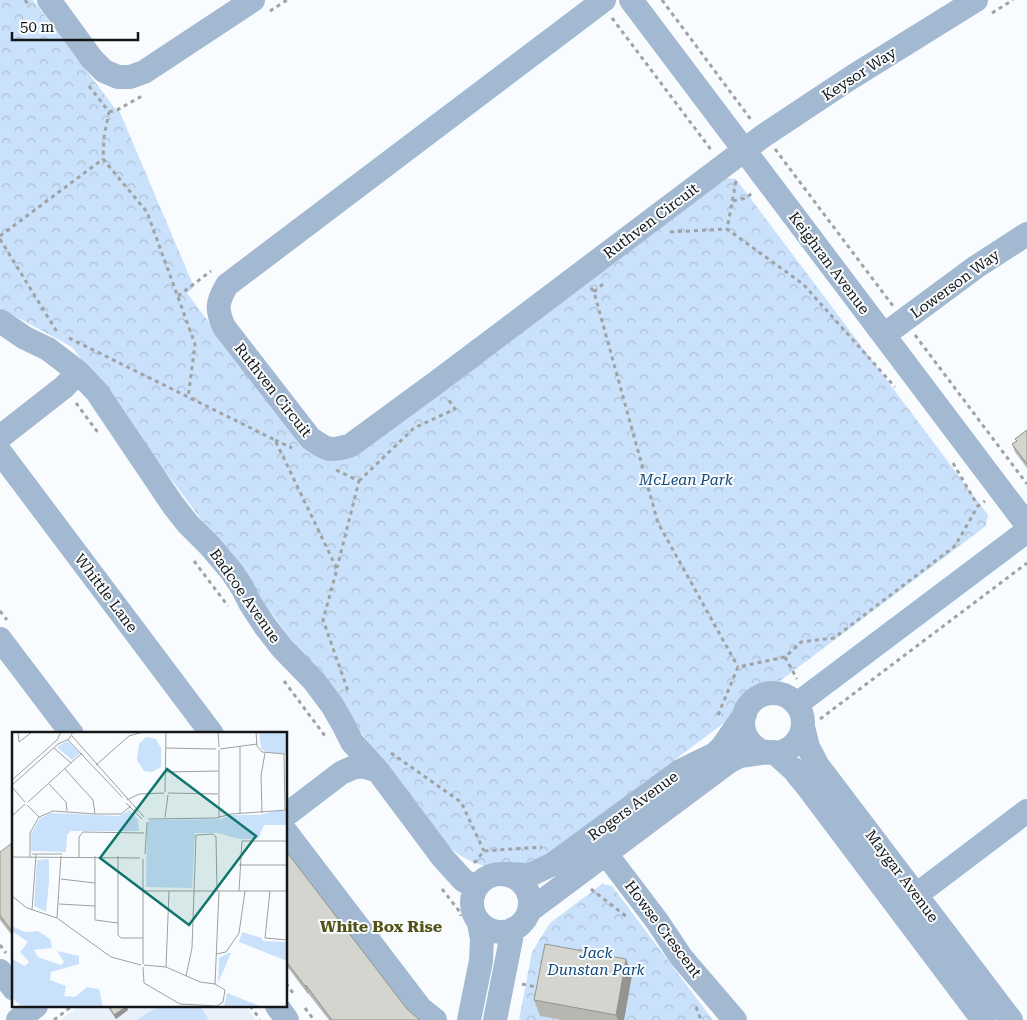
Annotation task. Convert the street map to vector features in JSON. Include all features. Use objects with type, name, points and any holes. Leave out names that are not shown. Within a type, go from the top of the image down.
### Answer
[{"type":"street","points":[[49,0],[92,59],[104,71],[118,77],[144,72],[253,0]]},
{"type":"street","name":"Keighran Avenue","points":[[631,0],[1027,525]]},
{"type":"street","name":"Keysor Way","points":[[744,150],[852,78],[976,0]]},
{"type":"street","name":"Ruthven Circuit","points":[[602,1],[227,285],[219,303],[219,315],[224,327],[310,438],[323,448],[337,450],[351,445],[437,382],[588,282],[744,150]]},
{"type":"street","name":"Lowerson Way","points":[[884,335],[976,267],[1027,234]]},
{"type":"street","name":"Badcoe Avenue","points":[[0,321],[25,338],[48,349],[78,372],[97,392],[173,505],[232,572],[265,626],[282,649],[314,681],[332,705],[352,742],[383,762],[463,889]]},
{"type":"street","points":[[0,437],[64,387],[78,372]]},
{"type":"street","name":"Whittle Lane","points":[[0,452],[210,732]]},
{"type":"street","name":"Rogers Avenue","points":[[800,716],[1027,530]]},
{"type":"street","points":[[0,639],[70,732]]},
{"type":"street","name":"Rogers Avenue","points":[[513,929],[520,925],[529,911],[573,864],[599,845],[730,761],[740,756],[782,751],[790,748],[800,735],[800,716],[790,698],[782,694],[773,693],[763,694],[755,698],[722,747],[715,754],[680,771],[599,845]]},
{"type":"street","points":[[744,714],[745,734],[759,749],[771,752]]},
{"type":"street","name":"Maygar Avenue","points":[[800,716],[808,747],[818,766],[983,1020]]},
{"type":"street","name":"Maygar Avenue","points":[[771,752],[793,769],[1011,1020]]},
{"type":"street","points":[[288,813],[341,773],[352,768],[383,762]]},
{"type":"street","points":[[907,901],[1027,811]]},
{"type":"street","points":[[288,835],[421,1010],[435,1020]]},
{"type":"street","name":"Howse Crescent","points":[[599,845],[657,921],[681,957],[735,1020]]},
{"type":"street","name":"Rogers Avenue","points":[[463,889],[489,876],[498,874],[530,875],[553,864],[573,864]]},
{"type":"street","points":[[506,874],[523,884],[528,892],[530,901],[529,911]]},
{"type":"street","points":[[463,889],[472,896],[474,915],[471,920]]},
{"type":"street","points":[[471,920],[495,931],[504,932],[513,929],[495,1020]]},
{"type":"street","points":[[469,1020],[480,961],[482,939],[471,920]]},
{"type":"street","points":[[0,971],[12,986]]},
{"type":"street","points":[[278,1008],[287,1020]]},
{"type":"path","points":[[662,0],[1027,484]]},
{"type":"path","points":[[602,1],[705,144],[725,166],[736,182],[727,229]]},
{"type":"path","points":[[109,112],[104,137],[103,159],[147,212],[195,344],[188,398]]},
{"type":"path","points":[[58,333],[0,237],[103,159]]},
{"type":"path","points":[[670,232],[727,229],[802,284],[900,392]]},
{"type":"path","points":[[608,279],[588,282],[658,523],[738,667]]},
{"type":"path","points":[[66,337],[292,448]]},
{"type":"path","points":[[351,698],[323,620],[359,481],[414,428],[455,409],[437,382]]},
{"type":"path","points":[[275,440],[337,569]]},
{"type":"path","points":[[948,456],[978,506]]},
{"type":"path","points":[[334,469],[359,481]]},
{"type":"path","points":[[738,667],[785,657],[801,642],[834,638],[955,546],[978,506],[1020,475]]},
{"type":"path","points":[[825,715],[1027,563]]},
{"type":"path","points":[[717,719],[738,667]]},
{"type":"path","points":[[383,762],[461,802],[484,851]]},
{"type":"path","points":[[471,920],[460,912],[463,889],[476,861],[484,851],[558,845],[590,888],[629,918]]},
{"type":"path","points":[[437,882],[463,889]]},
{"type":"path","points":[[521,984],[545,989]]},
{"type":"path","points":[[695,1005],[701,1020]]},
{"type":"path","points":[[54,1020],[69,1008]]},
{"type":"path","points":[[251,1008],[260,1020]]},
{"type":"shaded area","points":[[76,1008],[247,1008],[256,1020],[61,1020]]},
{"type":"green space","name":"McLean Park","points":[[0,0],[33,0],[117,111],[119,110],[194,287],[187,293],[299,442],[319,458],[334,461],[342,460],[359,453],[725,178],[736,179],[988,515],[986,526],[780,681],[760,687],[740,701],[728,720],[549,854],[535,861],[508,867],[481,865],[468,860],[444,843],[72,347],[0,308]]},
{"type":"green space","name":"Jack Dunstan Park","points":[[602,884],[612,886],[713,1020],[519,1020],[532,952],[550,923]]},
{"type":"green space","points":[[155,1008],[201,1008],[209,1020],[137,1020]]},
{"type":"building","points":[[1027,430],[1027,464],[1012,444],[1017,441],[1015,439]]},
{"type":"building","points":[[12,843],[12,931],[0,915],[0,852]]},
{"type":"building","points":[[288,854],[407,1009],[420,1020],[332,1020],[288,964]]},
{"type":"building","points":[[545,944],[626,959],[616,1015],[534,1000]]},
{"type":"building","points":[[110,1008],[124,1008],[114,1015]]},
{"type":"district","name":"White Box Rise","points":[[381,926]]}]
